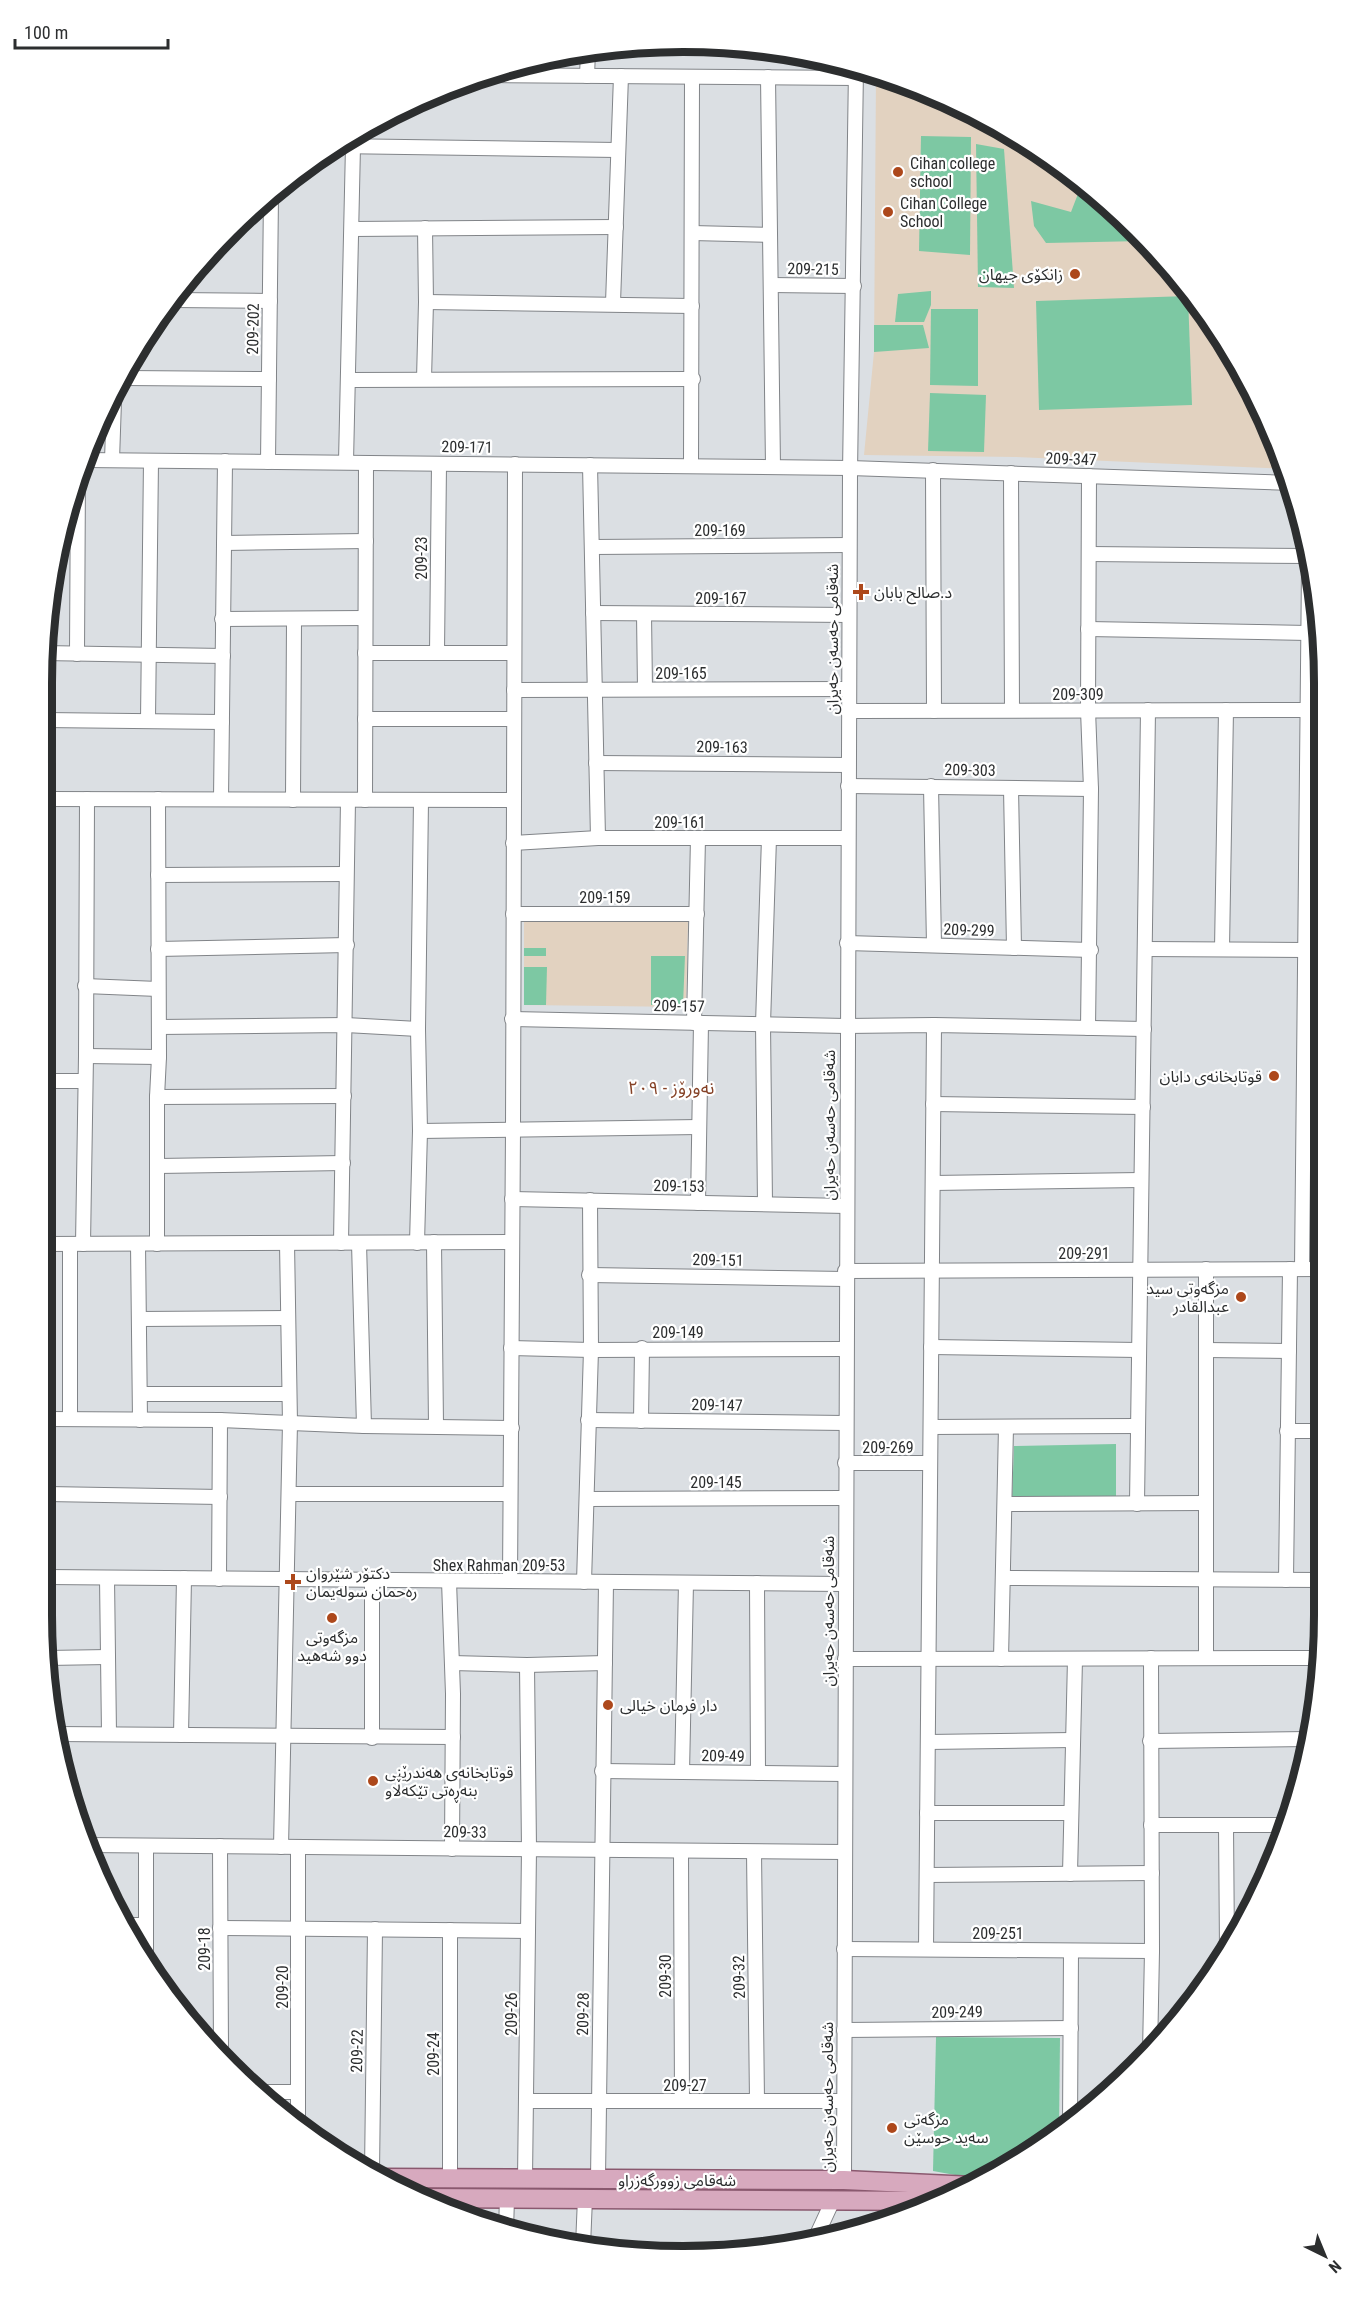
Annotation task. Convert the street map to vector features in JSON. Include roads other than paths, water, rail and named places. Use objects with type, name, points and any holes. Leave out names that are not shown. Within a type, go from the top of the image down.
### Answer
[{"type":"main road","name":"شەقامی زوورگەزراو","points":[[400,2178],[844,2181],[951,2185]]},
{"type":"main road","name":"شەقامی زوورگەزراو","points":[[445,2198],[915,2201]]},
{"type":"street","points":[[587,76],[588,60]]},
{"type":"street","points":[[526,73],[692,77],[848,74]]},
{"type":"street","points":[[614,303],[621,76]]},
{"type":"street","points":[[691,466],[692,77]]},
{"type":"street","points":[[768,77],[773,467]]},
{"type":"street","name":"شەقامی حەسەن حەیران","points":[[844,2181],[844,1349],[849,546],[856,77]]},
{"type":"street","points":[[346,462],[353,146]]},
{"type":"street","points":[[354,146],[618,150]]},
{"type":"street","name":"209-202","points":[[268,462],[271,206]]},
{"type":"street","points":[[352,229],[616,227]]},
{"type":"street","points":[[424,378],[425,228]]},
{"type":"street","points":[[692,233],[770,235]]},
{"type":"street","name":"209-215","points":[[771,285],[854,286]]},
{"type":"street","points":[[182,300],[270,302]]},
{"type":"street","points":[[426,302],[614,303],[692,306]]},
{"type":"street","points":[[132,378],[269,380]]},
{"type":"street","points":[[349,380],[424,378],[693,380]]},
{"type":"street","points":[[112,460],[114,414]]},
{"type":"street","name":"209-171","points":[[94,460],[850,468]]},
{"type":"street","points":[[147,720],[151,461]]},
{"type":"street","points":[[221,799],[225,461]]},
{"type":"street","points":[[365,800],[366,463]]},
{"type":"street","name":"209-23","points":[[437,653],[439,464]]},
{"type":"street","points":[[510,1581],[514,464]]},
{"type":"street","points":[[590,465],[598,838]]},
{"type":"street","name":"209-347","points":[[850,468],[1282,483]]},
{"type":"street","points":[[933,470],[934,711]]},
{"type":"street","points":[[1011,473],[1012,710]]},
{"type":"street","points":[[1088,1028],[1091,789],[1088,710],[1089,476]]},
{"type":"street","points":[[77,654],[78,508]]},
{"type":"street","points":[[224,543],[366,541]]},
{"type":"street","name":"209-169","points":[[592,547],[849,546]]},
{"type":"street","points":[[1089,555],[1301,556]]},
{"type":"street","points":[[1286,1580],[1289,1351],[1304,1136],[1309,598]]},
{"type":"street","name":"209-167","points":[[593,614],[849,615]]},
{"type":"street","points":[[644,614],[645,689]]},
{"type":"street","points":[[222,619],[364,618]]},
{"type":"street","points":[[293,800],[294,620]]},
{"type":"street","points":[[1088,629],[1308,633]]},
{"type":"street","points":[[53,653],[223,656]]},
{"type":"street","points":[[365,654],[514,653]]},
{"type":"street","points":[[1308,669],[1314,669]]},
{"type":"street","name":"209-165","points":[[514,690],[849,689]]},
{"type":"street","points":[[1137,1504],[1148,710]]},
{"type":"street","points":[[1222,950],[1226,710]]},
{"type":"street","name":"209-309","points":[[848,711],[1308,710]]},
{"type":"street","points":[[365,719],[514,719]]},
{"type":"street","points":[[52,720],[222,722]]},
{"type":"street","name":"209-163","points":[[596,762],[848,765]]},
{"type":"street","name":"209-303","points":[[848,786],[1091,789]]},
{"type":"street","points":[[931,786],[934,945]]},
{"type":"street","points":[[1011,788],[1014,948]]},
{"type":"street","points":[[52,799],[513,800]]},
{"type":"street","points":[[70,1419],[86,1056],[87,799]]},
{"type":"street","points":[[157,1244],[158,800]]},
{"type":"street","points":[[341,1243],[348,800]]},
{"type":"street","points":[[417,1243],[420,1131],[418,1029],[421,800]]},
{"type":"street","name":"209-161","points":[[513,843],[598,838],[848,838]]},
{"type":"street","points":[[698,838],[698,1203]]},
{"type":"street","points":[[765,1204],[763,1024],[770,838]]},
{"type":"street","points":[[158,875],[346,874]]},
{"type":"street","points":[[1306,881],[1314,881]]},
{"type":"street","name":"209-159","points":[[513,914],[697,914]]},
{"type":"street","name":"209-299","points":[[847,943],[1090,950]]},
{"type":"street","points":[[158,949],[347,945]]},
{"type":"street","points":[[1145,949],[1305,950]]},
{"type":"street","points":[[85,986],[158,990]]},
{"type":"street","name":"209-157","points":[[512,1019],[1144,1029]]},
{"type":"street","points":[[159,1027],[346,1025],[418,1029]]},
{"type":"street","points":[[926,1949],[934,1025]]},
{"type":"street","points":[[1305,1031],[1314,1031]]},
{"type":"street","points":[[86,1056],[159,1057]]},
{"type":"street","points":[[52,1081],[85,1081]]},
{"type":"street","points":[[157,1098],[344,1096]]},
{"type":"street","points":[[933,1104],[1143,1107]]},
{"type":"street","points":[[420,1131],[699,1127]]},
{"type":"street","points":[[1304,1136],[1314,1136]]},
{"type":"street","points":[[158,1166],[343,1162]]},
{"type":"street","points":[[933,1183],[1141,1180]]},
{"type":"street","name":"209-153","points":[[512,1199],[846,1206]]},
{"type":"street","points":[[584,1582],[591,1350],[590,1200]]},
{"type":"street","points":[[434,1242],[436,1425]]},
{"type":"street","points":[[52,1244],[511,1242]]},
{"type":"street","points":[[281,1847],[290,1423],[287,1243]]},
{"type":"street","points":[[359,1243],[364,1426]]},
{"type":"street","points":[[138,1244],[140,1420]]},
{"type":"street","points":[[1206,1269],[1206,1658]]},
{"type":"street","name":"209-291","points":[[845,1275],[932,1270],[1314,1269]]},
{"type":"street","name":"209-151","points":[[589,1275],[845,1275]]},
{"type":"street","points":[[139,1319],[288,1317]]},
{"type":"street","points":[[931,1347],[1139,1350]]},
{"type":"street","name":"209-149","points":[[511,1348],[844,1349]]},
{"type":"street","points":[[641,1421],[642,1348]]},
{"type":"street","points":[[1206,1350],[1289,1351]]},
{"type":"street","points":[[140,1394],[288,1394]]},
{"type":"street","points":[[52,1419],[220,1420],[364,1426],[436,1425],[512,1428]]},
{"type":"street","points":[[219,1579],[220,1420]]},
{"type":"street","name":"209-147","points":[[588,1420],[845,1423]]},
{"type":"street","points":[[931,1427],[1138,1426]]},
{"type":"street","points":[[1001,1659],[1006,1427]]},
{"type":"street","points":[[1287,1431],[1314,1431]]},
{"type":"street","name":"209-269","points":[[845,1463],[930,1463]]},
{"type":"street","points":[[52,1494],[220,1497]]},
{"type":"street","points":[[289,1494],[510,1494]]},
{"type":"street","name":"209-145","points":[[587,1499],[845,1498]]},
{"type":"street","points":[[1005,1504],[1205,1503]]},
{"type":"street","name":"Shex Rahman 209-53","points":[[52,1577],[843,1584]]},
{"type":"street","points":[[107,1578],[109,1734]]},
{"type":"street","points":[[181,1735],[184,1578]]},
{"type":"street","points":[[1004,1578],[1314,1580]]},
{"type":"street","points":[[372,1581],[372,1738]]},
{"type":"street","points":[[449,1581],[453,1737],[452,1849]]},
{"type":"street","name":"209-28","points":[[598,2179],[606,1582]]},
{"type":"street","points":[[682,1772],[686,1583]]},
{"type":"street","points":[[758,1583],[758,1773]]},
{"type":"street","points":[[54,1658],[108,1657]]},
{"type":"street","points":[[844,1659],[1313,1658]]},
{"type":"street","points":[[1070,1874],[1075,1659]]},
{"type":"street","points":[[1150,2039],[1151,1659]]},
{"type":"street","points":[[452,1663],[527,1665],[605,1663]]},
{"type":"street","name":"209-26","points":[[525,2179],[529,1849],[527,1665]]},
{"type":"street","points":[[64,1734],[453,1737]]},
{"type":"street","points":[[1150,1741],[1302,1739]]},
{"type":"street","points":[[928,1742],[1073,1740]]},
{"type":"street","name":"209-49","points":[[602,1770],[844,1774]]},
{"type":"street","points":[[927,1813],[1071,1813]]},
{"type":"street","points":[[1151,1825],[1278,1825]]},
{"type":"street","points":[[1226,1825],[1227,1935]]},
{"type":"street","name":"209-33","points":[[97,1845],[844,1852]]},
{"type":"street","points":[[146,1846],[146,1944]]},
{"type":"street","name":"209-18","points":[[220,1846],[221,2044]]},
{"type":"street","name":"209-20","points":[[297,1847],[298,2114]]},
{"type":"street","name":"209-30","points":[[681,1851],[682,2101]]},
{"type":"street","name":"209-32","points":[[754,1852],[757,2101]]},
{"type":"street","points":[[927,1875],[1152,1873]]},
{"type":"street","points":[[134,1925],[146,1925]]},
{"type":"street","points":[[220,1928],[528,1931]]},
{"type":"street","name":"209-22","points":[[372,2163],[375,1929]]},
{"type":"street","name":"209-24","points":[[450,1930],[450,2178]]},
{"type":"street","name":"209-251","points":[[844,1949],[1152,1951]]},
{"type":"street","points":[[1070,2113],[1071,1951]]},
{"type":"street","name":"209-249","points":[[844,2030],[1071,2028]]},
{"type":"street","points":[[271,2092],[298,2092]]},
{"type":"street","name":"209-27","points":[[527,2101],[844,2101]]},
{"type":"street","points":[[506,2220],[507,2198]]},
{"type":"street","points":[[583,2237],[585,2198]]},
{"type":"street","points":[[819,2230],[833,2200]]},
{"type":"place","name":"Cihan college school","points":[[898,172]]},
{"type":"place","name":"Cihan College School","points":[[888,212]]},
{"type":"place","name":"زانکۆی جیھان","points":[[1075,274]]},
{"type":"place","name":"د.صالح بابان","points":[[861,592]]},
{"type":"place","name":"قوتابخانەی دابان","points":[[1274,1076]]},
{"type":"place","name":"مزگەوتی سید عبدالقادر","points":[[1241,1297]]},
{"type":"place","name":"دکتۆر شێروان رەحمان سولەیمان","points":[[293,1582]]},
{"type":"place","name":"مزگەوتی دوو شەهید","points":[[332,1618]]},
{"type":"place","name":"دار فرمان خیالی","points":[[608,1705]]},
{"type":"place","name":"قوتابخانەی هەندرێنی بنەڕەتی تێکەڵاو","points":[[373,1781]]},
{"type":"place","name":"مزگەتی سەید حوسێن","points":[[892,2128]]},
{"type":"district","name":"نەورۆز - ٢٠٩","points":[[671,1087]]}]
